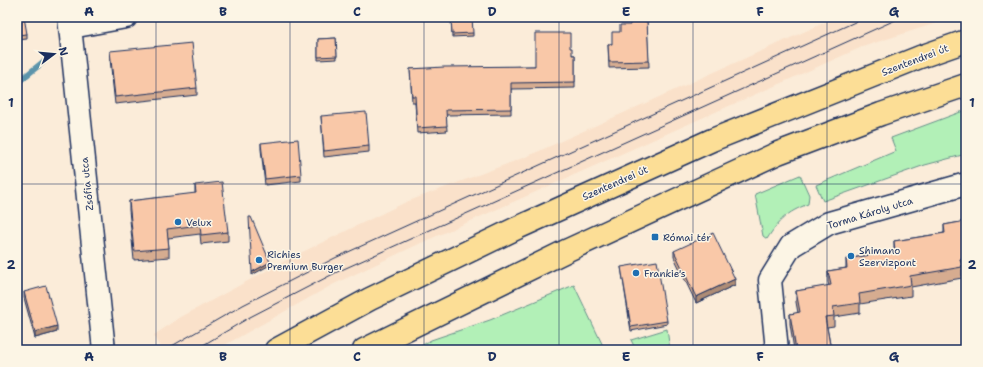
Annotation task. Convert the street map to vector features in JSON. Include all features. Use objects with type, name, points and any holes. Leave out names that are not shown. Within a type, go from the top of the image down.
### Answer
[{"type":"main road","name":"Szentendrei út","points":[[276,350],[370,299],[510,232],[712,140],[935,51],[966,41]]},
{"type":"main road","points":[[364,350],[568,250],[778,153],[881,114],[966,85]]},
{"type":"street","points":[[70,22],[126,17]]},
{"type":"street","name":"Zsófia utca","points":[[70,22],[104,350]]},
{"type":"street","name":"Torma Károly utca","points":[[777,350],[770,280],[791,246],[830,223],[966,184]]},
{"type":"shaded area","points":[[837,17],[955,17],[862,47],[421,243],[332,285],[216,350],[157,350],[161,347],[154,335],[181,317],[290,258],[406,202],[528,156]]},
{"type":"green space","points":[[966,110],[966,154],[925,165],[823,201],[816,185],[896,151],[891,138]]},
{"type":"green space","points":[[800,175],[809,195],[808,204],[794,210],[784,217],[767,239],[763,236],[755,194]]},
{"type":"green space","points":[[574,285],[605,350],[414,350],[431,340],[490,320]]},
{"type":"green space","points":[[667,329],[670,350],[636,350],[631,340]]},
{"type":"building","points":[[17,17],[24,17],[27,34],[17,35]]},
{"type":"building","points":[[451,17],[472,17],[473,33],[452,34]]},
{"type":"building","points":[[630,21],[647,21],[649,61],[609,62],[608,44],[612,44],[612,32],[620,32],[620,25],[630,25]]},
{"type":"building","points":[[535,33],[570,33],[570,48],[572,48],[572,55],[575,55],[575,82],[511,83],[511,109],[446,110],[447,126],[417,128],[415,96],[412,96],[410,69],[535,66]]},
{"type":"building","points":[[336,38],[337,56],[318,57],[318,39]]},
{"type":"building","points":[[192,43],[197,88],[115,97],[110,51]]},
{"type":"building","points":[[366,112],[369,146],[324,151],[321,116]]},
{"type":"building","points":[[298,139],[301,175],[265,179],[261,143]]},
{"type":"building","name":"Velux","points":[[222,182],[228,232],[201,235],[200,225],[167,229],[169,248],[134,251],[129,201],[196,193],[195,185]]},
{"type":"building","points":[[249,217],[251,217],[270,262],[252,272]]},
{"type":"building","points":[[966,221],[966,258],[960,259],[962,267],[910,276],[911,285],[859,294],[860,303],[833,307],[834,316],[825,317],[831,350],[796,350],[790,314],[800,312],[796,291],[831,285],[828,271],[847,268],[846,259],[895,251],[894,241],[945,233],[944,225]]},
{"type":"building","points":[[713,233],[735,279],[696,297],[674,251]]},
{"type":"building","points":[[657,261],[667,321],[631,327],[621,267]]},
{"type":"building","points":[[46,286],[57,326],[35,332],[24,292]]},
{"type":"waterway","points":[[17,83],[43,62]]},
{"type":"tram line","points":[[165,350],[243,305],[335,258],[866,17]]},
{"type":"tram line","points":[[195,350],[250,317],[337,272],[902,17]]},
{"type":"place","name":"Velux","points":[[178,222]]},
{"type":"place","name":"Római tér","points":[[655,237]]},
{"type":"place","name":"Shimano Szervizpont","points":[[851,256]]},
{"type":"place","name":"Richies Premium Burger","points":[[259,260]]},
{"type":"place","name":"Frankie's","points":[[636,273]]}]
